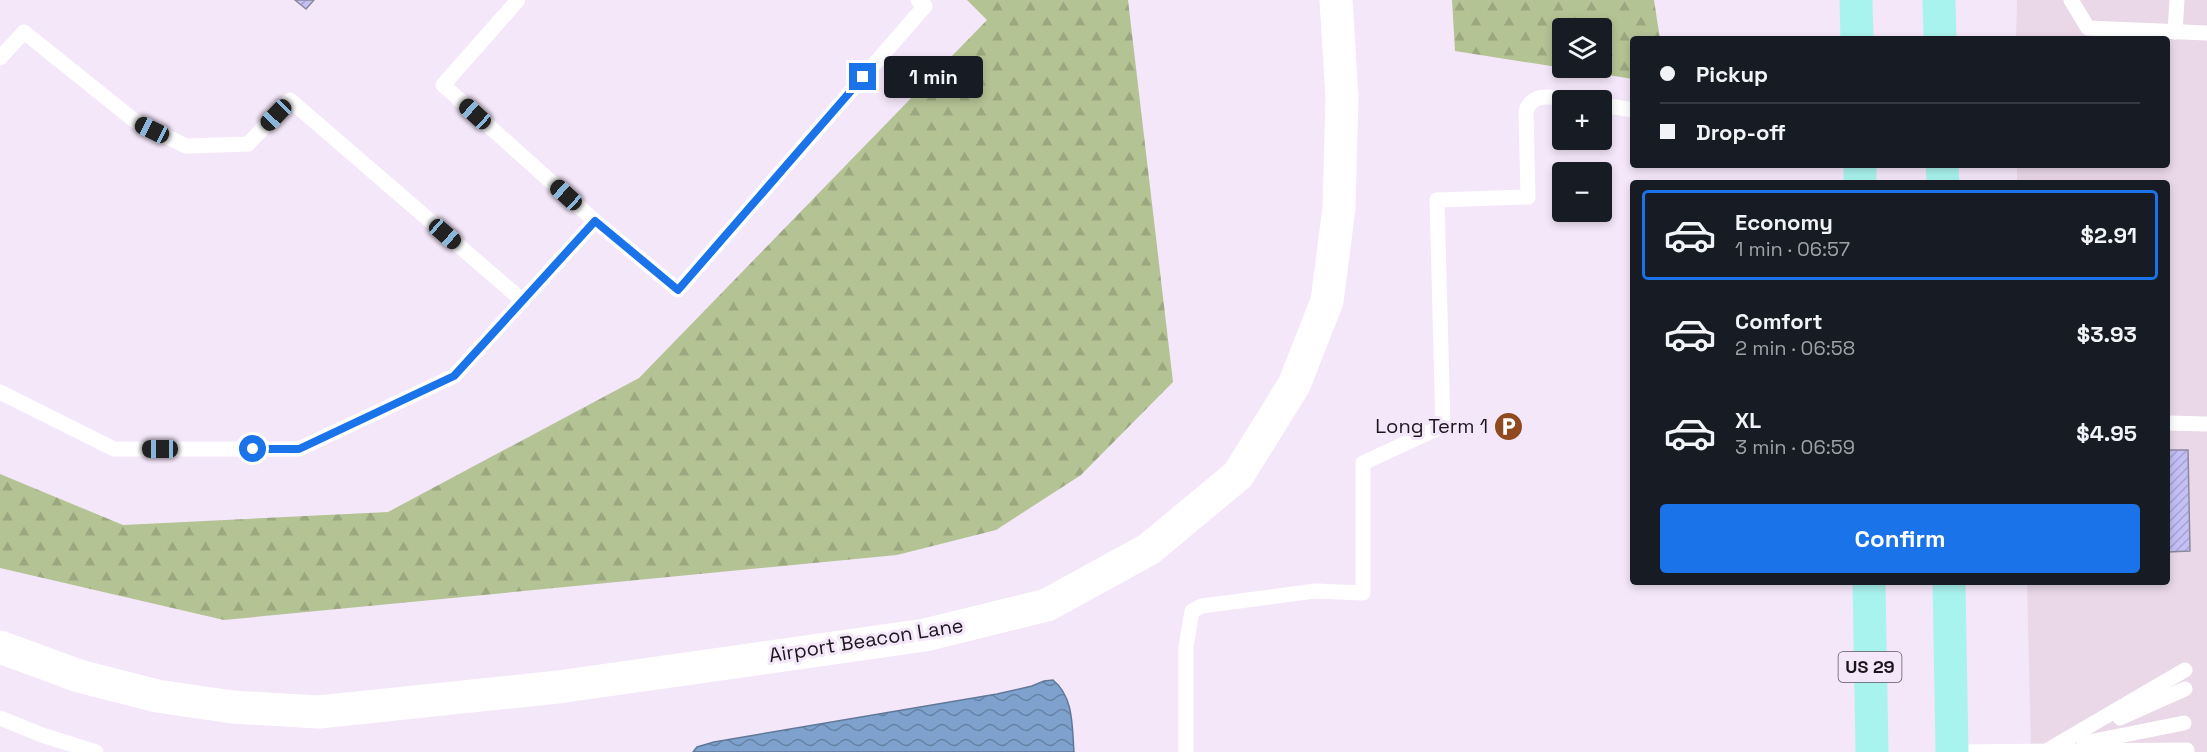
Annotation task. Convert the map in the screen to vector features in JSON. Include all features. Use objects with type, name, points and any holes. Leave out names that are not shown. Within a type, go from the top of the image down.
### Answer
[{"type":"main road","points":[[1856,0],[1857,36]]},
{"type":"main road","points":[[1939,0],[1940,36]]},
{"type":"main road","name":"US 29","points":[[1869,585],[1872,752]]},
{"type":"main road","points":[[1949,585],[1952,752]]},
{"type":"street","name":"Airport Beacon Lane","points":[[0,647],[79,676],[157,696],[232,707],[318,712],[558,687],[925,635],[1047,605],[1149,549],[1238,475],[1294,385],[1327,301],[1339,208],[1342,97],[1336,0]]},
{"type":"lane","points":[[518,0],[443,85],[595,221],[678,290],[925,6],[918,0]]},
{"type":"lane","points":[[2071,0],[2088,27],[2207,33]]},
{"type":"lane","points":[[2175,32],[2177,0]]},
{"type":"lane","points":[[0,57],[24,32],[135,121],[186,146],[248,144],[290,100],[523,301]]},
{"type":"lane","points":[[1186,752],[1186,647],[1192,611],[1202,606],[1315,591],[1363,593],[1363,463],[1443,426],[1437,200],[1528,197],[1526,111],[1529,103],[1537,98],[1552,97]]},
{"type":"lane","points":[[1612,107],[1630,109]]},
{"type":"lane","points":[[0,392],[114,449],[299,449],[454,376],[595,221]]},
{"type":"lane","points":[[2170,423],[2207,424]]},
{"type":"lane","points":[[2054,751],[2185,670]]},
{"type":"lane","points":[[2054,751],[2185,689]]},
{"type":"lane","points":[[0,718],[42,735],[96,752]]},
{"type":"lane","points":[[2054,751],[2184,723]]},
{"type":"lane","points":[[1958,752],[2187,750]]},
{"type":"shaded area","points":[[2017,0],[2207,0],[2207,752],[2031,752],[2027,585],[2170,585],[2170,180],[2017,180],[2017,168],[2170,168],[2170,36],[2016,36]]},
{"type":"green space","points":[[967,0],[1128,0],[1173,382],[1081,475],[996,530],[897,555],[224,620],[0,568],[0,474],[123,525],[388,512],[639,378],[987,20]]},
{"type":"green space","points":[[1452,0],[1654,0],[1660,36],[1630,36],[1630,79],[1612,76],[1612,18],[1552,18],[1552,66],[1455,51]]},
{"type":"water","points":[[1053,680],[1065,695],[1071,713],[1074,752],[693,752],[697,747],[714,742],[997,694]]},
{"type":"building","points":[[295,0],[314,0],[306,9]]},
{"type":"building","points":[[2170,450],[2188,450],[2190,551],[2170,552]]},
{"type":"place","name":"Long Term 1","points":[[1509,426]]},
{"type":"route","points":[[253,449],[299,449],[454,376],[595,221],[678,290],[863,77]]}]
